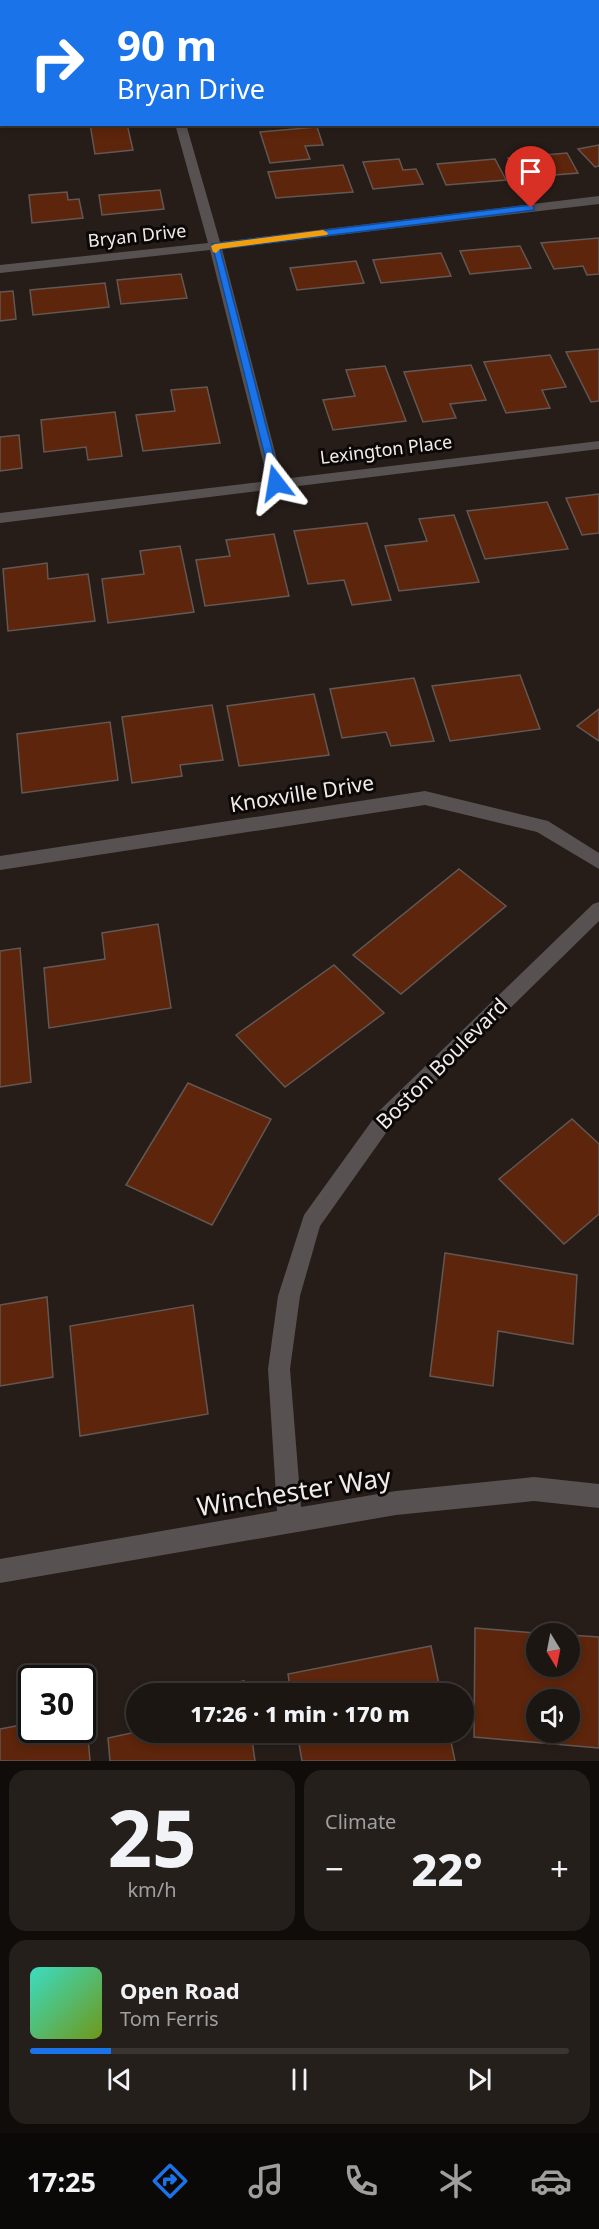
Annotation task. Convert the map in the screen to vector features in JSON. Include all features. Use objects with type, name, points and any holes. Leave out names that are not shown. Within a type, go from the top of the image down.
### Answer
[{"type":"street","points":[[181,126],[215,246],[276,483]]},
{"type":"street","name":"Bryan Drive","points":[[0,269],[599,200]]},
{"type":"street","name":"Lexington Place","points":[[0,518],[599,445]]},
{"type":"street","name":"Knoxville Drive","points":[[0,862],[425,798],[542,826],[599,861]]},
{"type":"street","name":"Boston Boulevard","points":[[290,1521],[279,1369],[289,1296],[311,1222],[386,1117],[599,909]]},
{"type":"street","name":"Winchester Way","points":[[0,1571],[396,1503],[534,1489],[599,1496]]},
{"type":"building","points":[[90,126],[127,126],[133,150],[95,154]]},
{"type":"building","points":[[317,127],[323,145],[305,146],[310,159],[270,163],[260,132]]},
{"type":"building","points":[[599,145],[599,166],[595,167],[578,149]]},
{"type":"building","points":[[567,153],[578,173],[518,178],[508,158]]},
{"type":"building","points":[[399,159],[403,170],[416,169],[423,184],[373,189],[363,162]]},
{"type":"building","points":[[495,159],[506,180],[446,185],[437,164]]},
{"type":"building","points":[[343,165],[353,192],[276,198],[268,172]]},
{"type":"building","points":[[160,190],[164,209],[102,215],[99,195]]},
{"type":"building","points":[[67,192],[68,200],[79,199],[83,218],[32,223],[29,195]]},
{"type":"building","points":[[599,238],[599,274],[587,275],[583,266],[554,269],[541,243]]},
{"type":"building","points":[[520,246],[531,268],[470,274],[460,251]]},
{"type":"building","points":[[441,253],[451,276],[381,283],[373,260]]},
{"type":"building","points":[[356,261],[364,283],[297,290],[290,268]]},
{"type":"building","points":[[181,274],[187,298],[121,304],[117,280]]},
{"type":"building","points":[[105,283],[109,307],[33,315],[30,290]]},
{"type":"building","points":[[13,291],[16,319],[0,321],[0,292]]},
{"type":"building","points":[[599,349],[599,401],[591,402],[566,352]]},
{"type":"building","points":[[550,355],[566,387],[542,390],[550,408],[506,413],[484,362]]},
{"type":"building","points":[[471,365],[486,400],[450,404],[456,418],[423,422],[404,372]]},
{"type":"building","points":[[385,366],[406,421],[333,430],[323,400],[355,396],[346,370]]},
{"type":"building","points":[[207,387],[220,443],[143,451],[136,415],[175,411],[171,390]]},
{"type":"building","points":[[115,412],[122,456],[88,460],[86,447],[44,452],[41,420]]},
{"type":"building","points":[[19,435],[22,468],[0,471],[0,437]]},
{"type":"building","points":[[599,494],[599,533],[582,535],[566,498]]},
{"type":"building","points":[[547,502],[568,549],[485,559],[467,511]]},
{"type":"building","points":[[454,515],[479,582],[399,591],[385,546],[427,541],[419,519]]},
{"type":"building","points":[[367,523],[391,600],[352,605],[344,580],[308,584],[294,531]]},
{"type":"building","points":[[274,534],[289,596],[205,606],[196,560],[230,556],[226,540]]},
{"type":"building","points":[[180,546],[194,612],[108,623],[102,579],[144,574],[140,551]]},
{"type":"building","points":[[47,563],[48,579],[88,574],[95,621],[8,631],[3,569]]},
{"type":"building","points":[[520,675],[540,729],[450,741],[432,686]]},
{"type":"building","points":[[414,678],[434,741],[391,746],[386,732],[342,738],[330,689]]},
{"type":"building","points":[[314,694],[329,755],[239,766],[227,706]]},
{"type":"building","points":[[212,705],[223,760],[180,765],[182,776],[132,783],[122,717]]},
{"type":"building","points":[[599,709],[599,741],[577,726]]},
{"type":"building","points":[[110,722],[118,780],[22,793],[17,734]]},
{"type":"building","points":[[459,869],[506,906],[401,994],[353,955]]},
{"type":"building","points":[[158,924],[171,1008],[49,1028],[44,968],[105,959],[102,933]]},
{"type":"building","points":[[20,948],[31,1082],[0,1087],[0,951]]},
{"type":"building","points":[[334,965],[384,1013],[285,1087],[236,1035]]},
{"type":"building","points":[[188,1083],[271,1119],[212,1225],[126,1185]]},
{"type":"building","points":[[572,1119],[599,1144],[599,1214],[564,1244],[499,1179]]},
{"type":"building","points":[[445,1253],[577,1275],[573,1344],[498,1331],[493,1386],[430,1376]]},
{"type":"building","points":[[47,1297],[53,1377],[0,1386],[0,1305]]},
{"type":"building","points":[[193,1305],[208,1414],[80,1436],[70,1326]]},
{"type":"building","points":[[475,1628],[526,1632],[526,1677],[580,1677],[580,1636],[599,1637],[599,1748],[542,1743],[580,1743],[580,1689],[526,1689],[526,1742],[474,1737]]},
{"type":"building","points":[[431,1646],[439,1683],[289,1683],[288,1674]]},
{"type":"building","points":[[18,1726],[18,1743],[89,1743],[90,1761],[0,1761],[0,1729]]},
{"type":"building","points":[[126,1734],[126,1743],[253,1743],[255,1761],[110,1761],[108,1738]]},
{"type":"building","points":[[299,1743],[451,1743],[455,1761],[302,1761]]},
{"type":"slow traffic","points":[[216,250],[215,246],[323,233]]},
{"type":"route","points":[[276,483],[215,246],[531,208]]}]
